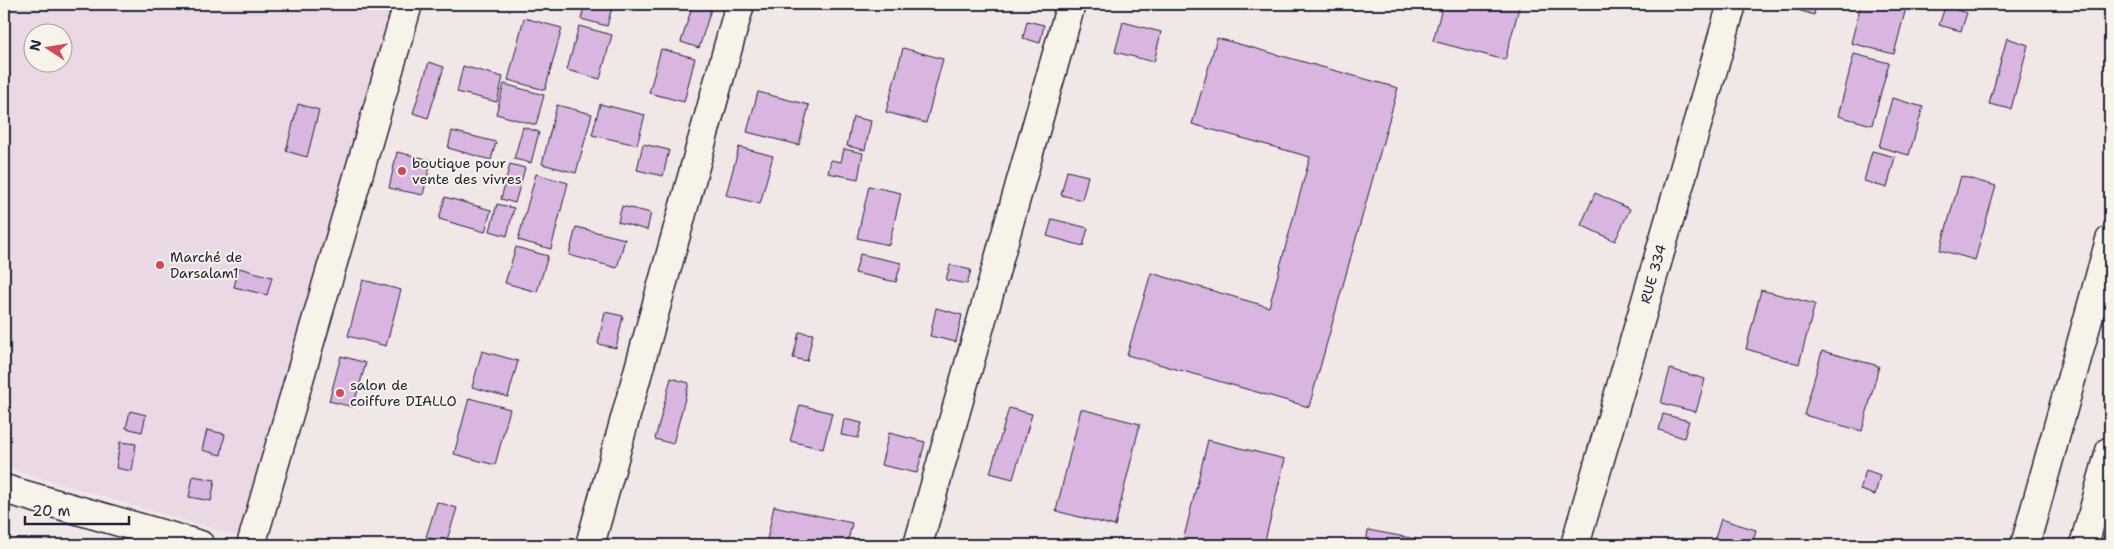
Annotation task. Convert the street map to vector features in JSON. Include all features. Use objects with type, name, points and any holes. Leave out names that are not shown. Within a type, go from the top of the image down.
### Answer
[{"type":"street","points":[[251,545],[408,4]]},
{"type":"street","points":[[590,545],[740,4]]},
{"type":"street","points":[[918,545],[1071,4]]},
{"type":"street","name":"RUE 334","points":[[1575,545],[1732,4]]},
{"type":"street","points":[[2025,545],[2110,240]]},
{"type":"street","points":[[2084,545],[2110,451]]},
{"type":"street","points":[[4,489],[200,545]]},
{"type":"shaded area","name":"Marché de Darsalam1","points":[[4,4],[393,4],[237,536],[4,467]]},
{"type":"building","points":[[585,4],[613,4],[607,26],[581,19]]},
{"type":"building","points":[[693,4],[712,6],[699,48],[681,42]]},
{"type":"building","points":[[1443,4],[1520,4],[1505,60],[1433,41]]},
{"type":"building","points":[[1799,4],[1816,4],[1814,15],[1798,10]]},
{"type":"building","points":[[1861,4],[1907,4],[1894,54],[1851,43]]},
{"type":"building","points":[[1945,7],[1967,13],[1961,31],[1939,25]]},
{"type":"building","points":[[524,18],[562,28],[545,90],[508,80]]},
{"type":"building","points":[[1027,21],[1044,25],[1040,43],[1023,38]]},
{"type":"building","points":[[1123,22],[1161,32],[1154,62],[1115,52]]},
{"type":"building","points":[[579,26],[612,35],[600,79],[567,70]]},
{"type":"building","points":[[1217,38],[1398,88],[1309,407],[1127,355],[1151,273],[1269,307],[1310,157],[1192,124]]},
{"type":"building","points":[[2007,38],[2028,45],[2011,109],[1989,104]]},
{"type":"building","points":[[903,48],[943,59],[926,123],[886,112]]},
{"type":"building","points":[[661,49],[695,58],[684,102],[649,93]]},
{"type":"building","points":[[1854,54],[1889,63],[1872,125],[1838,116]]},
{"type":"building","points":[[429,62],[444,67],[428,118],[413,113]]},
{"type":"building","points":[[463,66],[503,77],[497,102],[457,92]]},
{"type":"building","points":[[504,84],[544,95],[536,125],[496,114]]},
{"type":"building","points":[[758,92],[809,105],[799,145],[747,132]]},
{"type":"building","points":[[1892,98],[1923,107],[1909,155],[1879,147]]},
{"type":"building","points":[[298,104],[319,110],[307,157],[286,151]]},
{"type":"building","points":[[600,104],[645,115],[637,145],[592,135]]},
{"type":"building","points":[[557,105],[592,114],[576,173],[542,164]]},
{"type":"building","points":[[853,117],[871,121],[865,150],[847,146]]},
{"type":"building","points":[[523,127],[539,132],[531,163],[514,159]]},
{"type":"building","points":[[452,131],[496,142],[491,160],[448,148]]},
{"type":"building","points":[[643,144],[669,150],[663,176],[637,170]]},
{"type":"building","points":[[739,147],[773,156],[760,204],[726,195]]},
{"type":"building","points":[[844,149],[863,153],[858,179],[828,173],[831,160],[841,162]]},
{"type":"building","points":[[1872,151],[1895,157],[1887,188],[1864,181]]},
{"type":"building","points":[[397,152],[431,160],[423,195],[389,188]]},
{"type":"building","points":[[510,164],[525,168],[515,203],[501,199]]},
{"type":"building","points":[[1067,171],[1088,176],[1082,200],[1061,195]]},
{"type":"building","points":[[536,174],[568,183],[551,249],[518,240]]},
{"type":"building","points":[[1961,176],[1996,186],[1975,260],[1940,250]]},
{"type":"building","points":[[869,186],[901,193],[889,245],[857,238]]},
{"type":"building","points":[[1595,193],[1630,209],[1615,241],[1581,225]]},
{"type":"building","points":[[445,197],[491,210],[485,232],[439,219]]},
{"type":"building","points":[[497,204],[514,208],[507,236],[490,231]]},
{"type":"building","points":[[622,206],[651,213],[647,230],[618,222]]},
{"type":"building","points":[[1052,219],[1088,228],[1083,246],[1047,236]]},
{"type":"building","points":[[576,227],[625,239],[617,268],[569,255]]},
{"type":"building","points":[[516,247],[548,256],[537,292],[505,283]]},
{"type":"building","points":[[860,254],[901,263],[896,282],[855,273]]},
{"type":"building","points":[[950,265],[971,270],[967,284],[946,280]]},
{"type":"building","points":[[239,268],[272,277],[267,295],[234,287]]},
{"type":"building","points":[[363,280],[401,290],[386,346],[348,336]]},
{"type":"building","points":[[1761,290],[1815,304],[1799,364],[1746,349]]},
{"type":"building","points":[[936,308],[962,315],[956,342],[930,336]]},
{"type":"building","points":[[605,312],[623,316],[616,348],[598,344]]},
{"type":"building","points":[[799,332],[813,334],[807,361],[793,358]]},
{"type":"building","points":[[482,351],[518,361],[508,397],[472,387]]},
{"type":"building","points":[[1822,351],[1879,366],[1862,431],[1804,415]]},
{"type":"building","points":[[341,356],[366,363],[353,407],[329,401]]},
{"type":"building","points":[[1670,369],[1705,379],[1696,412],[1661,403]]},
{"type":"building","points":[[671,378],[689,383],[673,444],[655,439]]},
{"type":"building","points":[[469,398],[510,409],[495,465],[454,454]]},
{"type":"building","points":[[800,405],[832,413],[823,449],[790,441]]},
{"type":"building","points":[[1009,408],[1032,414],[1013,479],[990,473]]},
{"type":"building","points":[[1081,409],[1140,424],[1115,526],[1056,511]]},
{"type":"building","points":[[130,411],[146,415],[142,432],[126,428]]},
{"type":"building","points":[[1663,414],[1689,421],[1684,438],[1659,430]]},
{"type":"building","points":[[844,419],[862,423],[858,438],[841,435]]},
{"type":"building","points":[[207,430],[225,434],[221,455],[202,450]]},
{"type":"building","points":[[889,433],[925,442],[917,473],[881,465]]},
{"type":"building","points":[[1208,440],[1285,459],[1264,545],[1182,545]]},
{"type":"building","points":[[120,442],[136,444],[132,471],[116,468]]},
{"type":"building","points":[[1866,470],[1880,475],[1875,495],[1860,490]]},
{"type":"building","points":[[193,476],[215,480],[211,501],[189,497]]},
{"type":"building","points":[[437,502],[457,508],[446,543],[426,537]]},
{"type":"building","points":[[774,506],[852,523],[847,545],[766,545]]},
{"type":"building","points":[[1721,519],[1756,530],[1752,545],[1713,545]]},
{"type":"building","points":[[1368,530],[1416,539],[1415,545],[1366,545]]},
{"type":"place","name":"boutique pour vente des vivres","points":[[402,171]]},
{"type":"place","name":"Marché de Darsalam1","points":[[160,265]]},
{"type":"place","name":"salon de coiffure DIALLO","points":[[340,393]]}]
